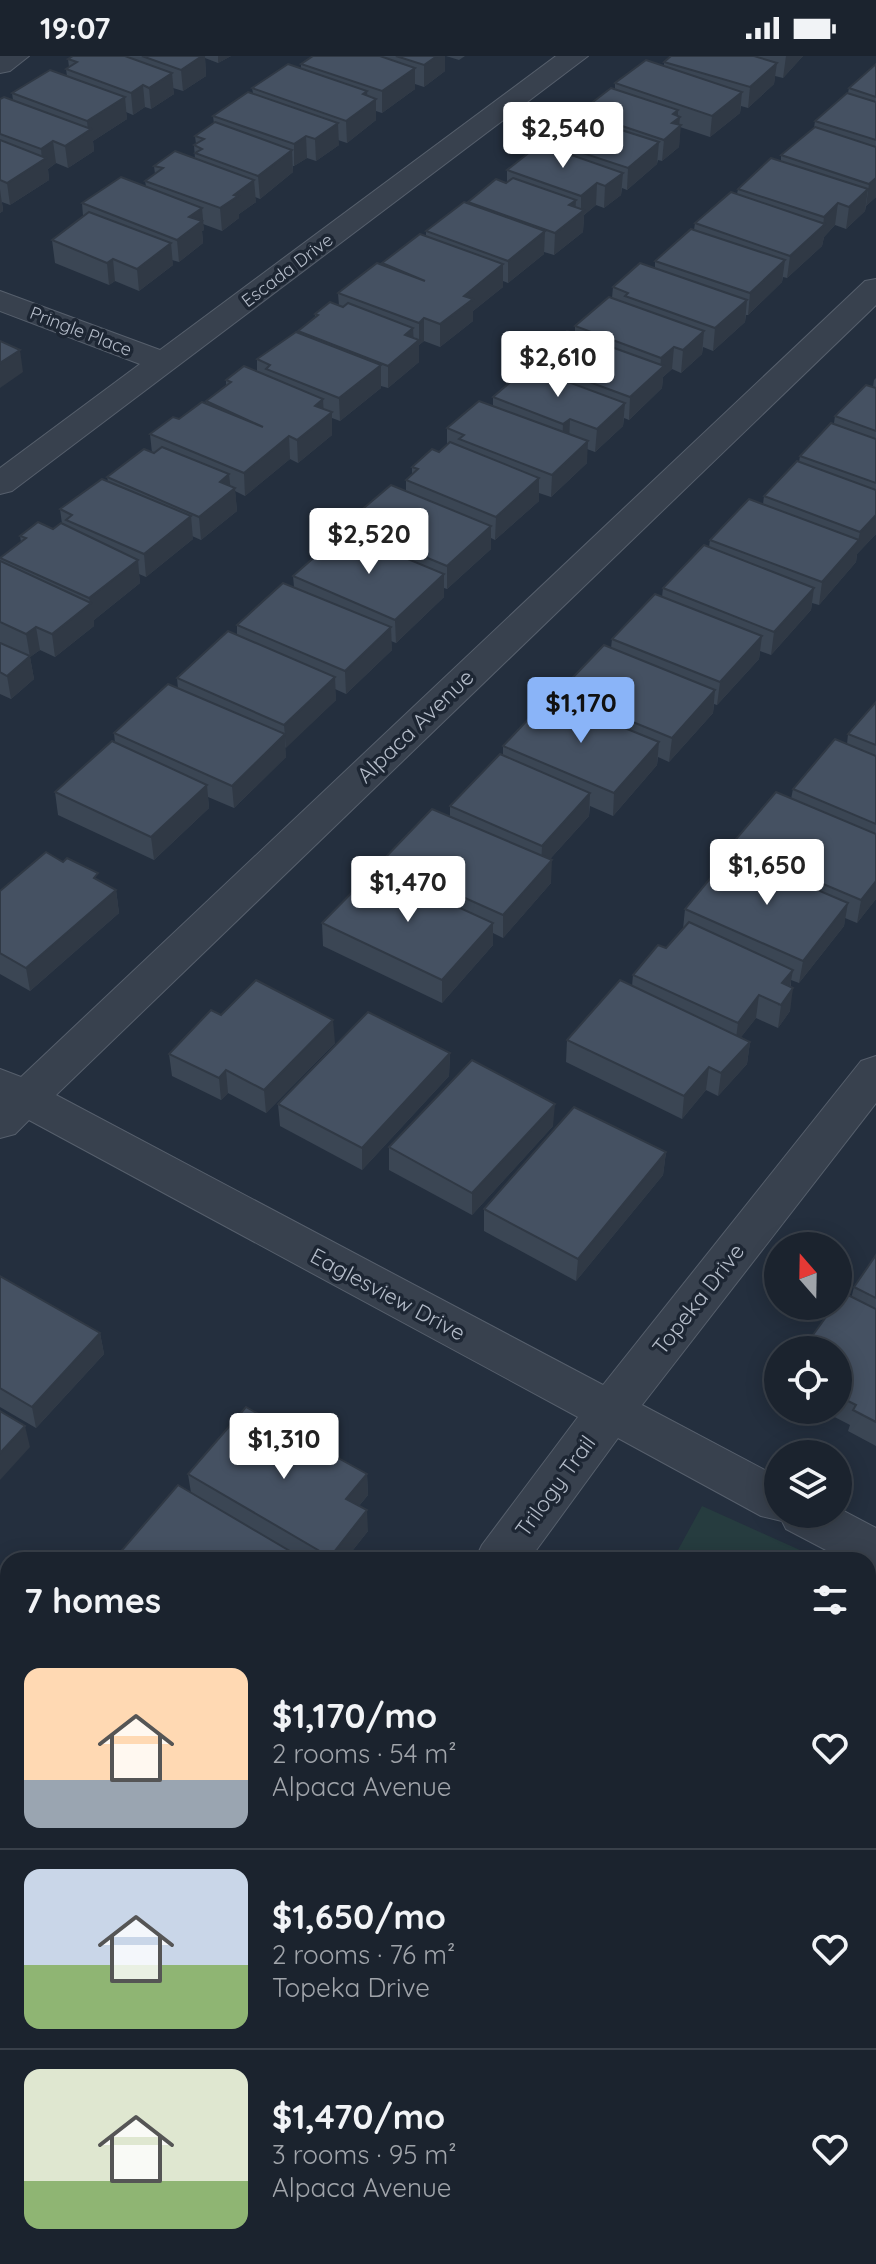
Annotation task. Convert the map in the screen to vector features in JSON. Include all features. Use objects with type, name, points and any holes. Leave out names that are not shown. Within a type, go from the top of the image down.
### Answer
[{"type":"street","points":[[0,65],[15,56]]},
{"type":"street","name":"Escada Drive","points":[[0,484],[574,56]]},
{"type":"street","name":"Alpaca Avenue","points":[[8,1101],[876,288]]},
{"type":"street","name":"Pringle Place","points":[[0,300],[163,362]]},
{"type":"street","name":"Topeka Drive","points":[[609,1413],[876,1072]]},
{"type":"street","name":"Eaglesview Drive","points":[[8,1101],[764,1494]]},
{"type":"street","name":"Trilogy Trail","points":[[506,1552],[609,1413]]},
{"type":"street","points":[[830,1528],[876,1552]]},
{"type":"green space","points":[[702,1506],[804,1552],[678,1552]]},
{"type":"building","points":[[73,56],[125,56],[172,73],[149,88],[143,85],[131,93],[66,69],[77,62],[68,59]]},
{"type":"building","points":[[142,56],[202,56],[181,70]]},
{"type":"building","points":[[313,56],[380,56],[415,68],[382,91],[301,64]]},
{"type":"building","points":[[396,56],[437,56],[424,65]]},
{"type":"building","points":[[671,56],[754,56],[777,63],[750,87],[664,62]]},
{"type":"building","points":[[646,60],[742,92],[712,116],[615,83]]},
{"type":"building","points":[[288,64],[367,91],[363,94],[376,99],[346,121],[252,88]]},
{"type":"building","points":[[876,64],[876,97],[849,88]]},
{"type":"building","points":[[50,70],[125,97],[87,121],[12,93]]},
{"type":"building","points":[[611,88],[678,110],[673,114],[680,117],[672,123],[681,125],[664,140],[580,112]]},
{"type":"building","points":[[248,92],[338,123],[315,139],[306,136],[294,144],[213,116]]},
{"type":"building","points":[[847,93],[876,102],[876,140],[815,121]]},
{"type":"building","points":[[4,97],[91,129],[65,146],[53,141],[41,149],[0,134],[0,99]]},
{"type":"building","points":[[574,115],[659,142],[628,168],[543,140]]},
{"type":"building","points":[[215,122],[292,150],[258,176],[195,153],[202,149],[194,145],[204,139],[195,136]]},
{"type":"building","points":[[815,127],[876,147],[876,178],[869,184],[781,155]]},
{"type":"building","points":[[0,140],[46,158],[7,183],[0,180]]},
{"type":"building","points":[[540,144],[623,173],[605,186],[597,183],[581,196],[507,170]]},
{"type":"building","points":[[175,151],[254,180],[220,208],[145,181],[163,168],[154,166]]},
{"type":"building","points":[[771,158],[868,189],[849,207],[838,203],[824,217],[738,189]]},
{"type":"building","points":[[121,177],[202,208],[189,217],[202,221],[177,240],[82,203]]},
{"type":"building","points":[[513,178],[576,200],[569,205],[584,210],[555,233],[468,202],[496,179],[506,183]]},
{"type":"building","points":[[731,192],[825,224],[790,256],[695,223]]},
{"type":"building","points":[[464,202],[545,231],[508,261],[426,231]]},
{"type":"building","points":[[89,212],[171,243],[137,269],[113,259],[107,263],[52,240]]},
{"type":"building","points":[[691,229],[785,260],[750,293],[655,261]]},
{"type":"building","points":[[420,234],[503,264],[464,296],[473,299],[440,324],[424,318],[419,323],[338,293],[377,263],[425,281],[382,263]]},
{"type":"building","points":[[640,263],[747,300],[715,328],[625,296],[628,293],[613,287]]},
{"type":"building","points":[[609,297],[704,331],[683,350],[674,347],[661,358],[575,326]]},
{"type":"building","points":[[330,302],[343,307],[348,303],[413,328],[405,335],[419,340],[388,366],[298,331]]},
{"type":"building","points":[[567,331],[664,366],[630,397],[532,361]]},
{"type":"building","points":[[296,332],[381,365],[339,398],[266,369],[270,365],[257,359]]},
{"type":"building","points":[[0,341],[20,350],[0,363]]},
{"type":"building","points":[[244,366],[323,399],[315,406],[332,412],[297,440],[289,436],[244,473],[150,434],[173,417],[179,419],[202,402],[263,427],[206,401],[231,382],[226,380]]},
{"type":"building","points":[[528,367],[625,403],[597,429],[570,419],[563,424],[493,397]]},
{"type":"building","points":[[866,385],[876,388],[876,431],[835,416]]},
{"type":"building","points":[[479,401],[588,441],[552,475],[459,439],[464,435],[447,428]]},
{"type":"building","points":[[831,423],[876,439],[876,483],[800,456]]},
{"type":"building","points":[[450,442],[539,478],[496,517],[406,480],[418,469],[412,467],[432,449],[439,452]]},
{"type":"building","points":[[162,447],[229,474],[220,482],[235,488],[199,517],[107,477],[144,449],[154,453]]},
{"type":"building","points":[[797,461],[876,490],[876,515],[860,532],[764,496]]},
{"type":"building","points":[[102,479],[191,516],[144,554],[66,520],[72,515],[60,509]]},
{"type":"building","points":[[391,485],[491,526],[447,566],[345,524]]},
{"type":"building","points":[[749,499],[859,540],[822,582],[710,540]]},
{"type":"building","points":[[38,522],[53,529],[61,523],[138,560],[89,598],[0,558],[26,538],[20,536]]},
{"type":"building","points":[[343,532],[444,574],[395,620],[293,576]]},
{"type":"building","points":[[704,545],[814,588],[774,632],[663,588]]},
{"type":"building","points":[[0,561],[91,603],[52,634],[36,627],[26,634],[0,622]]},
{"type":"building","points":[[283,583],[391,627],[345,671],[237,625]]},
{"type":"building","points":[[655,594],[762,636],[720,682],[612,639]]},
{"type":"building","points":[[228,631],[335,677],[284,725],[177,678]]},
{"type":"building","points":[[0,643],[30,656],[7,676],[0,672]]},
{"type":"building","points":[[604,645],[715,690],[672,738],[559,692]]},
{"type":"building","points":[[168,684],[285,734],[232,786],[114,733]]},
{"type":"building","points":[[549,697],[659,742],[614,793],[503,746]]},
{"type":"building","points":[[876,702],[876,745],[848,734]]},
{"type":"building","points":[[835,739],[876,756],[876,824],[793,789]]},
{"type":"building","points":[[112,741],[207,785],[151,837],[55,792]]},
{"type":"building","points":[[500,754],[590,793],[542,846],[450,806]]},
{"type":"building","points":[[776,792],[876,834],[876,881],[861,900],[731,845]]},
{"type":"building","points":[[432,809],[552,860],[503,915],[382,861]]},
{"type":"building","points":[[46,852],[63,862],[67,858],[98,873],[94,878],[116,890],[26,968],[0,953],[0,891]]},
{"type":"building","points":[[731,853],[848,903],[803,961],[685,909]]},
{"type":"building","points":[[375,869],[493,923],[442,980],[322,923]]},
{"type":"building","points":[[689,922],[793,970],[782,983],[793,988],[781,1005],[759,995],[738,1023],[633,975],[658,945],[666,948]]},
{"type":"building","points":[[256,980],[333,1020],[264,1090],[226,1070],[219,1078],[169,1054],[211,1010],[221,1015]]},
{"type":"building","points":[[620,980],[750,1042],[721,1073],[709,1067],[684,1096],[567,1040]]},
{"type":"building","points":[[368,1012],[450,1053],[362,1148],[278,1104]]},
{"type":"building","points":[[472,1060],[555,1104],[472,1193],[389,1147]]},
{"type":"building","points":[[574,1107],[666,1152],[578,1259],[484,1209]]},
{"type":"building","points":[[876,1255],[876,1298],[854,1287]]},
{"type":"building","points":[[0,1276],[100,1333],[32,1407],[0,1388]]},
{"type":"building","points":[[852,1297],[876,1309],[876,1422],[853,1410],[856,1405],[852,1403],[852,1336],[812,1336],[824,1320],[852,1320]]},
{"type":"building","points":[[246,1407],[367,1474],[346,1499],[367,1510],[334,1552],[321,1552],[188,1474]]},
{"type":"building","points":[[0,1411],[25,1426],[0,1453]]},
{"type":"building","points":[[178,1485],[291,1552],[120,1552]]}]
